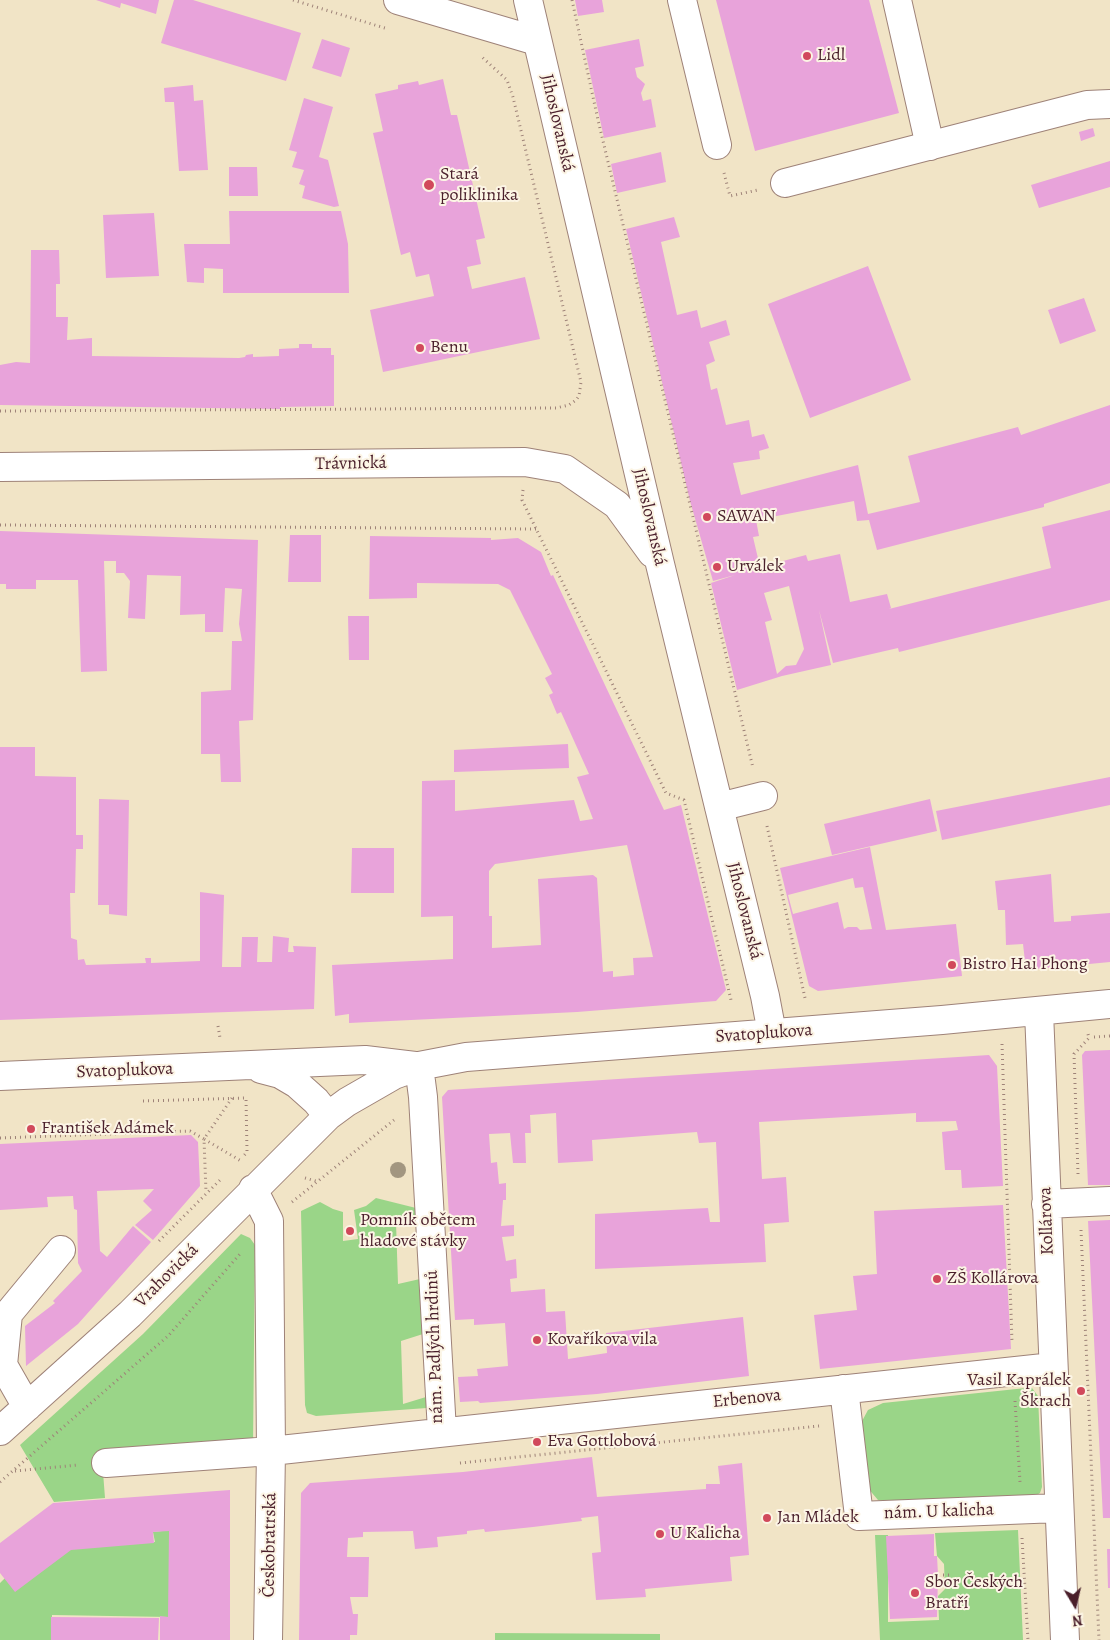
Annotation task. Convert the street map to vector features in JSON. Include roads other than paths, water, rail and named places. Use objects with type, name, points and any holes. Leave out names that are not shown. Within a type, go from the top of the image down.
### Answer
[{"type":"street","points":[[398,0],[537,40]]},
{"type":"street","name":"Jihoslovanská","points":[[528,0],[772,1033]]},
{"type":"street","points":[[682,0],[717,145]]},
{"type":"street","points":[[897,0],[930,146]]},
{"type":"street","points":[[785,184],[1098,105],[1110,86]]},
{"type":"street","name":"Trávnická","points":[[0,467],[524,462],[564,469],[617,505],[660,564]]},
{"type":"street","points":[[719,808],[761,797]]},
{"type":"street","name":"Svatoplukova","points":[[238,1066],[280,1074],[297,1084],[316,1101],[328,1116],[347,1102],[394,1075],[419,1066],[466,1057],[1038,1012],[1098,1005]]},
{"type":"street","name":"Kollárova","points":[[1038,1012],[1065,1640]]},
{"type":"street","name":"Svatoplukova","points":[[0,1076],[365,1060],[419,1066]]},
{"type":"street","name":"nám. Padlých hrdinů","points":[[106,1463],[272,1450],[442,1431],[419,1066]]},
{"type":"street","name":"Vrahovická","points":[[0,1431],[130,1314],[328,1116]]},
{"type":"street","points":[[253,1189],[269,1221],[272,1450]]},
{"type":"street","points":[[1046,1204],[1110,1201]]},
{"type":"street","points":[[28,1407],[3,1366],[8,1314],[61,1250]]},
{"type":"street","name":"Erbenova","points":[[442,1431],[1053,1367]]},
{"type":"street","name":"nám. U kalicha","points":[[844,1389],[857,1525],[1058,1508]]},
{"type":"street","name":"Českobratrská","points":[[268,1640],[272,1450]]},
{"type":"place","name":"Lidl","points":[[807,56]]},
{"type":"place","name":"Stará poliklinika","points":[[429,185]]},
{"type":"place","name":"Benu","points":[[420,348]]},
{"type":"place","name":"SAWAN","points":[[707,517]]},
{"type":"place","name":"Urválek","points":[[717,567]]},
{"type":"place","name":"Bistro Hai Phong","points":[[952,965]]},
{"type":"place","name":"František Adámek","points":[[31,1129]]},
{"type":"place","name":"Pomník obětem hladové stávky","points":[[350,1231]]},
{"type":"place","name":"ZŠ Kollárova","points":[[937,1279]]},
{"type":"place","name":"Kovaříkova vila","points":[[537,1340]]},
{"type":"place","name":"Vasil Kaprálek Škrach","points":[[1081,1391]]},
{"type":"place","name":"Eva Gottlobová","points":[[537,1442]]},
{"type":"place","name":"Jan Mládek","points":[[767,1518]]},
{"type":"place","name":"U Kalicha","points":[[660,1534]]},
{"type":"place","name":"Sbor Českých Bratří","points":[[915,1593]]}]
